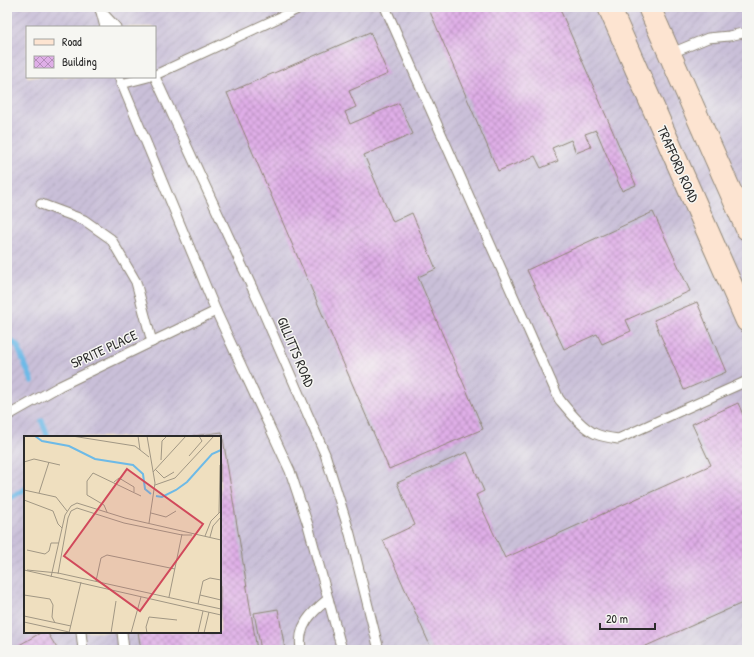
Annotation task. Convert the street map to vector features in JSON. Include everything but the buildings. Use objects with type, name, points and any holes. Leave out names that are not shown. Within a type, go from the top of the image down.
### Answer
[{"type":"street","name":"TRAFFORD ROAD","points":[[609,7],[747,321]]},
{"type":"street","points":[[649,7],[747,229]]},
{"type":"lane","points":[[156,76],[302,7]]},
{"type":"lane","points":[[385,7],[559,399],[574,417],[595,434],[606,438],[618,439],[747,381]]},
{"type":"lane","points":[[99,8],[105,26]]},
{"type":"lane","points":[[99,8],[115,26]]},
{"type":"lane","points":[[669,54],[708,38],[747,32]]},
{"type":"lane","points":[[139,78],[120,80],[216,311],[290,471],[308,525],[342,650]]},
{"type":"lane","name":"GILLITTS ROAD","points":[[156,78],[261,307],[325,454],[350,534],[379,650]]},
{"type":"lane","points":[[41,204],[84,220],[111,239],[136,282],[152,342]]},
{"type":"lane","name":"SPRITE PLACE","points":[[7,416],[60,386],[216,311]]},
{"type":"lane","points":[[301,650],[299,639],[302,629],[314,610],[328,598]]},
{"type":"lane","points":[[81,633],[83,650]]},
{"type":"lane","points":[[122,633],[124,650]]},
{"type":"shaded area","points":[[7,7],[747,7],[747,650],[7,650]]},
{"type":"waterway","points":[[7,339],[17,345],[32,381]]},
{"type":"waterway","points":[[42,421],[48,436]]},
{"type":"waterway","points":[[7,500],[24,490]]}]
